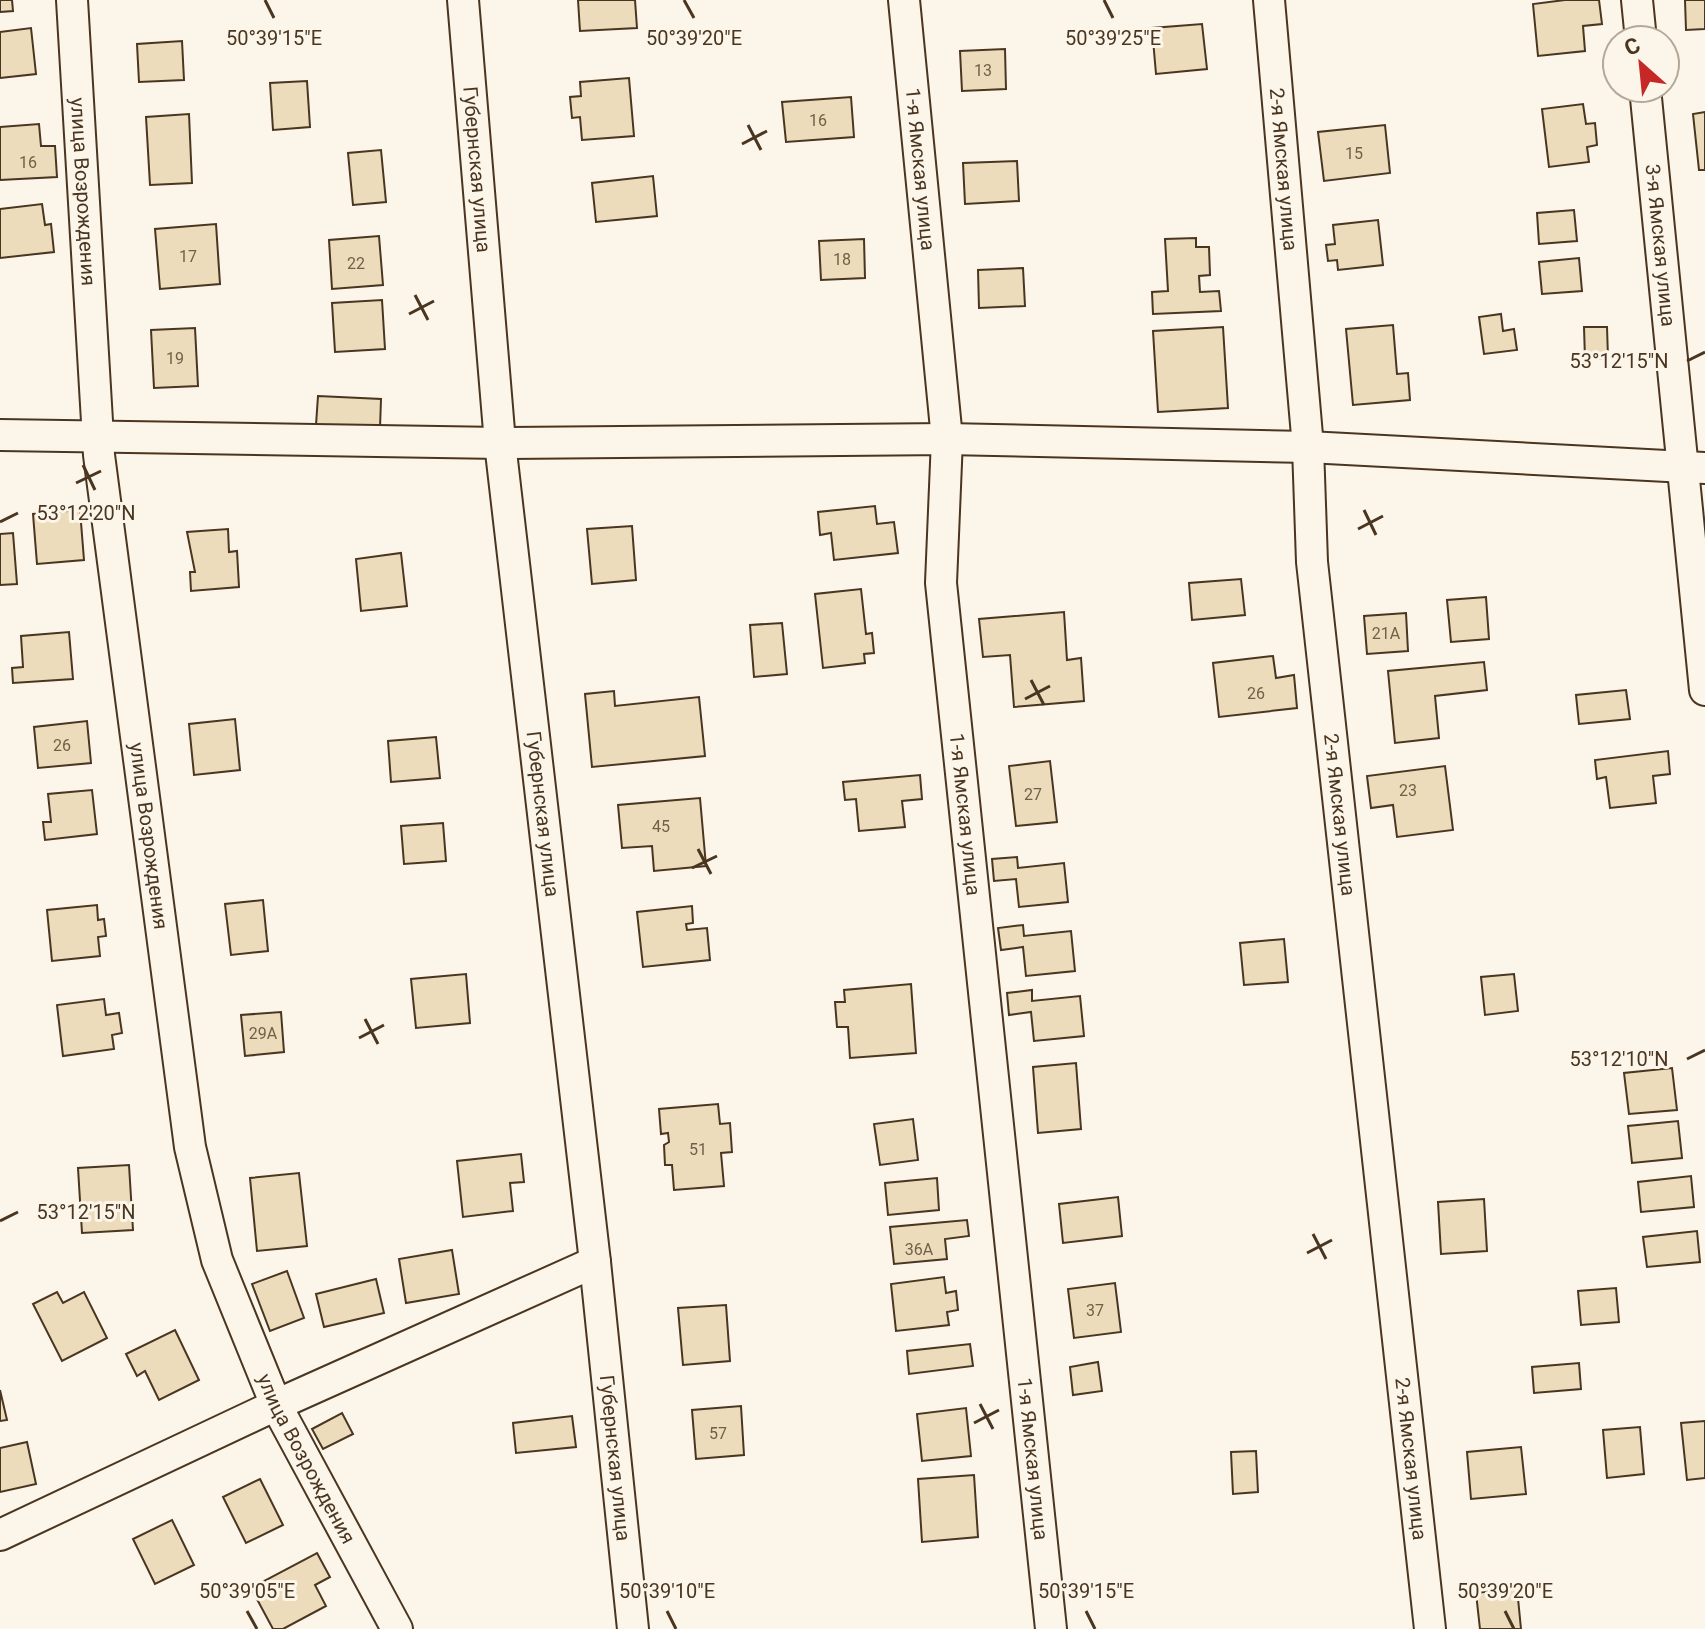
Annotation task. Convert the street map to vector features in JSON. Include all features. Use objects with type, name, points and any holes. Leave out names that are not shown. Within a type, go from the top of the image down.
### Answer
[{"type":"street","name":"улица Возрождения","points":[[72,0],[97,437],[190,1147],[217,1260],[276,1405],[397,1629]]},
{"type":"street","name":"Губернская улица","points":[[463,0],[500,443],[595,1262],[633,1629]]},
{"type":"street","name":"1-я Ямская улица","points":[[904,0],[947,439],[941,583],[1051,1629]]},
{"type":"street","name":"2-я Ямская улица","points":[[1269,0],[1308,447],[1312,562],[1430,1629]]},
{"type":"street","points":[[1637,0],[1639,24]]},
{"type":"street","name":"3-я Ямская улица","points":[[1647,104],[1694,467],[1705,690]]},
{"type":"street","points":[[0,435],[500,443],[947,439],[1308,447],[1694,467]]},
{"type":"street","points":[[0,1535],[276,1405],[595,1262]]},
{"type":"building","points":[[0,0],[12,0],[13,11],[0,12]]},
{"type":"building","points":[[578,0],[635,0],[637,28],[580,31]]},
{"type":"building","points":[[1599,0],[1602,24],[1583,26],[1585,51],[1538,56],[1533,4]]},
{"type":"building","points":[[1685,0],[1705,0],[1705,29],[1686,30]]},
{"type":"building","points":[[1202,24],[1207,69],[1156,74],[1152,28]]},
{"type":"building","points":[[31,28],[36,74],[0,78],[0,32]]},
{"type":"building","points":[[182,41],[184,80],[139,82],[137,44]]},
{"type":"building","points":[[1005,49],[1006,89],[962,91],[960,51]]},
{"type":"building","points":[[629,78],[634,136],[582,140],[580,117],[572,118],[570,97],[581,96],[580,82]]},
{"type":"building","points":[[307,81],[310,127],[273,130],[270,83]]},
{"type":"building","points":[[851,97],[854,137],[786,142],[782,102]]},
{"type":"building","points":[[1583,104],[1586,124],[1595,123],[1597,145],[1587,147],[1589,162],[1549,167],[1542,109]]},
{"type":"building","points":[[1705,112],[1705,170],[1699,170],[1693,114]]},
{"type":"building","points":[[189,114],[192,183],[150,185],[146,117]]},
{"type":"building","points":[[39,124],[41,146],[55,146],[57,177],[0,180],[0,127]]},
{"type":"building","points":[[1385,125],[1390,173],[1324,181],[1318,132]]},
{"type":"building","points":[[381,150],[386,202],[353,205],[348,153]]},
{"type":"building","points":[[1017,161],[1019,201],[965,204],[963,163]]},
{"type":"building","points":[[653,176],[657,216],[596,222],[592,183]]},
{"type":"building","points":[[42,204],[45,225],[51,224],[54,252],[0,258],[0,209]]},
{"type":"building","points":[[1574,210],[1577,241],[1539,244],[1537,213]]},
{"type":"building","points":[[1378,220],[1383,265],[1338,270],[1337,260],[1328,261],[1326,245],[1335,244],[1333,225]]},
{"type":"building","points":[[216,224],[220,284],[160,289],[155,229]]},
{"type":"building","points":[[379,236],[383,285],[332,289],[329,240]]},
{"type":"building","points":[[1196,238],[1196,247],[1209,247],[1210,275],[1199,276],[1200,292],[1219,291],[1221,311],[1153,314],[1152,292],[1168,291],[1165,239]]},
{"type":"building","points":[[864,239],[865,278],[821,280],[819,241]]},
{"type":"building","points":[[1579,258],[1582,291],[1542,294],[1539,262]]},
{"type":"building","points":[[1023,268],[1025,306],[979,308],[978,270]]},
{"type":"building","points":[[382,300],[385,349],[335,352],[332,303]]},
{"type":"building","points":[[1501,314],[1503,331],[1514,329],[1517,350],[1484,354],[1479,317]]},
{"type":"building","points":[[1393,325],[1397,374],[1408,373],[1410,400],[1353,405],[1346,329]]},
{"type":"building","points":[[1223,327],[1228,408],[1158,412],[1153,331]]},
{"type":"building","points":[[1584,327],[1607,327],[1608,358],[1585,359]]},
{"type":"building","points":[[195,328],[198,386],[154,388],[151,330]]},
{"type":"building","points":[[318,396],[381,399],[380,428],[316,425]]},
{"type":"building","points":[[875,506],[877,524],[894,522],[898,553],[834,560],[831,533],[820,535],[818,512]]},
{"type":"building","points":[[80,510],[84,560],[37,564],[33,514]]},
{"type":"building","points":[[632,526],[636,580],[592,584],[587,529]]},
{"type":"building","points":[[228,529],[229,552],[237,551],[239,587],[191,591],[190,572],[195,572],[187,532]]},
{"type":"building","points":[[13,533],[17,584],[0,585],[0,534]]},
{"type":"building","points":[[401,553],[407,606],[361,611],[356,559]]},
{"type":"building","points":[[1241,579],[1245,615],[1192,620],[1189,583]]},
{"type":"building","points":[[861,589],[866,634],[872,633],[874,653],[864,654],[865,663],[823,668],[815,594]]},
{"type":"building","points":[[1486,597],[1489,639],[1451,642],[1447,600]]},
{"type":"building","points":[[1064,612],[1067,660],[1081,658],[1084,701],[1014,707],[1010,655],[983,657],[979,619]]},
{"type":"building","points":[[1406,613],[1408,651],[1367,654],[1364,616]]},
{"type":"building","points":[[782,623],[787,674],[754,677],[750,625]]},
{"type":"building","points":[[69,632],[73,679],[13,683],[12,668],[23,667],[21,636]]},
{"type":"building","points":[[1273,656],[1276,678],[1294,675],[1297,708],[1219,717],[1213,663]]},
{"type":"building","points":[[1484,662],[1487,690],[1435,696],[1439,738],[1395,743],[1388,671]]},
{"type":"building","points":[[1626,690],[1630,719],[1579,724],[1576,695]]},
{"type":"building","points":[[614,691],[615,706],[699,697],[705,756],[592,767],[585,694]]},
{"type":"building","points":[[235,719],[240,770],[194,775],[189,724]]},
{"type":"building","points":[[87,721],[91,763],[38,768],[34,727]]},
{"type":"building","points":[[436,737],[440,778],[391,782],[388,741]]},
{"type":"building","points":[[1668,751],[1670,774],[1653,776],[1656,803],[1610,808],[1606,777],[1597,779],[1595,760]]},
{"type":"building","points":[[1050,761],[1057,822],[1016,826],[1009,766]]},
{"type":"building","points":[[1445,766],[1453,830],[1397,837],[1393,805],[1371,808],[1367,776]]},
{"type":"building","points":[[920,775],[922,799],[902,801],[905,827],[859,831],[856,799],[845,800],[843,782]]},
{"type":"building","points":[[92,790],[97,834],[45,840],[43,822],[51,822],[48,794]]},
{"type":"building","points":[[700,798],[706,866],[654,871],[652,846],[622,848],[618,805]]},
{"type":"building","points":[[443,823],[446,861],[404,864],[401,826]]},
{"type":"building","points":[[1017,857],[1018,868],[1064,863],[1068,902],[1019,907],[1016,879],[994,881],[992,859]]},
{"type":"building","points":[[263,900],[268,951],[231,955],[225,904]]},
{"type":"building","points":[[97,905],[98,920],[104,919],[106,936],[98,937],[100,956],[52,961],[47,910]]},
{"type":"building","points":[[692,906],[693,923],[686,924],[687,930],[707,928],[710,960],[643,967],[637,912]]},
{"type":"building","points":[[1023,925],[1024,936],[1071,931],[1075,971],[1026,976],[1023,947],[1001,950],[998,928]]},
{"type":"building","points":[[1284,939],[1288,982],[1244,985],[1240,943]]},
{"type":"building","points":[[466,974],[470,1023],[416,1028],[411,979]]},
{"type":"building","points":[[1514,974],[1518,1011],[1485,1015],[1481,977]]},
{"type":"building","points":[[911,984],[916,1053],[850,1058],[848,1027],[837,1027],[835,1002],[845,1002],[844,990]]},
{"type":"building","points":[[1032,990],[1032,1001],[1080,996],[1084,1036],[1034,1041],[1031,1012],[1009,1015],[1007,993]]},
{"type":"building","points":[[104,999],[106,1015],[119,1013],[122,1033],[112,1035],[114,1049],[63,1056],[57,1005]]},
{"type":"building","points":[[281,1012],[284,1052],[245,1056],[241,1015]]},
{"type":"building","points":[[1076,1063],[1081,1129],[1038,1133],[1033,1067]]},
{"type":"building","points":[[1672,1068],[1677,1110],[1629,1114],[1624,1073]]},
{"type":"building","points":[[718,1104],[720,1124],[730,1123],[732,1152],[721,1153],[724,1186],[674,1190],[672,1165],[665,1165],[664,1145],[669,1142],[668,1133],[661,1134],[659,1109]]},
{"type":"building","points":[[913,1119],[918,1160],[880,1165],[874,1124]]},
{"type":"building","points":[[1678,1121],[1682,1158],[1632,1163],[1628,1126]]},
{"type":"building","points":[[521,1154],[524,1182],[510,1183],[513,1211],[463,1217],[457,1161]]},
{"type":"building","points":[[129,1165],[133,1230],[82,1233],[78,1168]]},
{"type":"building","points":[[299,1173],[307,1246],[257,1251],[250,1178]]},
{"type":"building","points":[[1691,1176],[1694,1207],[1641,1212],[1638,1182]]},
{"type":"building","points":[[937,1178],[939,1210],[888,1215],[885,1183]]},
{"type":"building","points":[[1118,1197],[1122,1236],[1063,1243],[1059,1204]]},
{"type":"building","points":[[1484,1199],[1487,1251],[1441,1254],[1438,1202]]},
{"type":"building","points":[[967,1220],[969,1236],[945,1239],[947,1259],[894,1264],[890,1227]]},
{"type":"building","points":[[1697,1231],[1700,1262],[1647,1267],[1643,1237]]},
{"type":"building","points":[[452,1250],[459,1294],[406,1303],[399,1259]]},
{"type":"building","points":[[287,1271],[304,1318],[270,1331],[252,1284]]},
{"type":"building","points":[[944,1277],[946,1293],[956,1291],[958,1310],[947,1312],[949,1325],[896,1331],[891,1284]]},
{"type":"building","points":[[376,1279],[384,1313],[324,1327],[316,1294]]},
{"type":"building","points":[[1115,1283],[1121,1332],[1074,1338],[1068,1289]]},
{"type":"building","points":[[1616,1288],[1619,1322],[1581,1325],[1578,1291]]},
{"type":"building","points":[[57,1292],[63,1303],[84,1292],[107,1338],[62,1361],[33,1304]]},
{"type":"building","points":[[726,1305],[730,1361],[683,1365],[678,1308]]},
{"type":"building","points":[[175,1330],[199,1380],[159,1400],[145,1371],[137,1376],[126,1354]]},
{"type":"building","points":[[970,1344],[973,1366],[909,1374],[907,1351]]},
{"type":"building","points":[[1098,1362],[1102,1391],[1073,1395],[1070,1367]]},
{"type":"building","points":[[1579,1363],[1581,1389],[1534,1393],[1532,1367]]},
{"type":"building","points":[[0,1390],[7,1420],[0,1421]]},
{"type":"building","points":[[741,1406],[744,1455],[696,1459],[692,1410]]},
{"type":"building","points":[[966,1408],[971,1456],[922,1461],[917,1414]]},
{"type":"building","points":[[342,1413],[353,1434],[323,1449],[312,1429]]},
{"type":"building","points":[[572,1416],[576,1447],[516,1453],[513,1423]]},
{"type":"building","points":[[1705,1421],[1705,1478],[1687,1480],[1681,1423]]},
{"type":"building","points":[[1640,1427],[1644,1474],[1607,1478],[1603,1430]]},
{"type":"building","points":[[27,1442],[36,1484],[0,1492],[0,1448]]},
{"type":"building","points":[[1521,1447],[1526,1494],[1471,1499],[1467,1452]]},
{"type":"building","points":[[1256,1451],[1258,1492],[1233,1494],[1231,1452]]},
{"type":"building","points":[[974,1475],[978,1537],[922,1542],[918,1479]]},
{"type":"building","points":[[260,1479],[283,1525],[246,1543],[223,1497]]},
{"type":"building","points":[[172,1520],[194,1565],[155,1584],[133,1539]]},
{"type":"building","points":[[317,1553],[330,1577],[315,1585],[326,1606],[283,1629],[273,1629],[251,1588]]},
{"type":"building","points":[[1517,1588],[1521,1629],[1480,1629],[1476,1593]]}]
